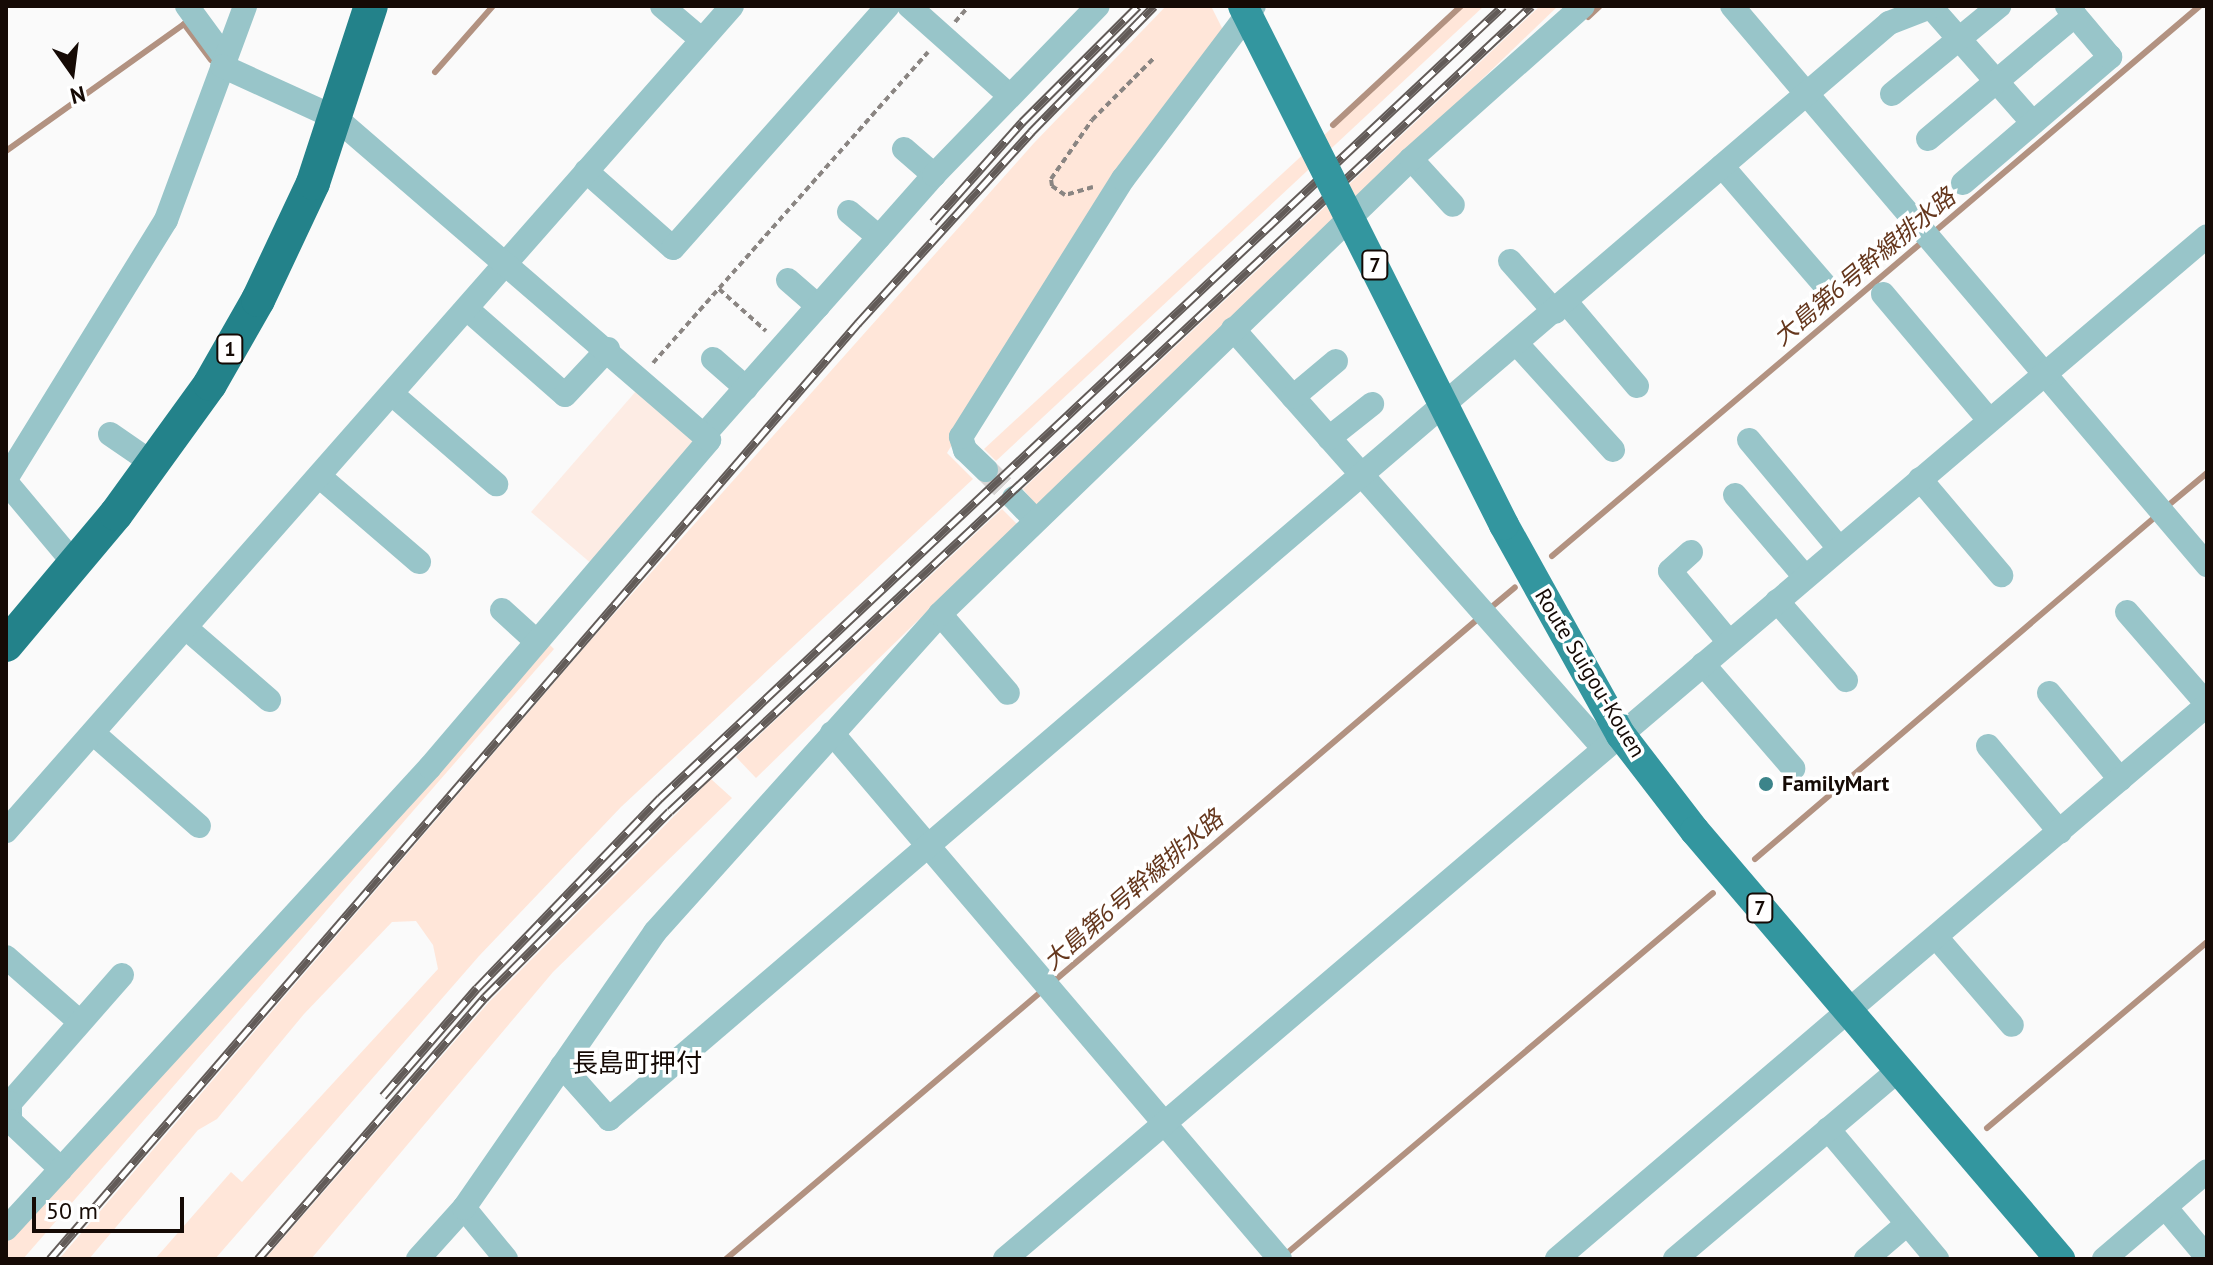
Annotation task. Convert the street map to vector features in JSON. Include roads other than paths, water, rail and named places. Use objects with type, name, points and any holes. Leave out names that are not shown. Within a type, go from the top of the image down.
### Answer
[{"type":"highway","name":"1","points":[[6,645],[155,465],[210,384],[258,300],[307,196],[336,118],[371,6]]},
{"type":"main road","name":"Route Suigou-Kouen","points":[[1243,6],[1612,742],[2060,1259]]},
{"type":"street","points":[[6,1229],[257,961],[537,642],[709,440],[508,262],[336,118],[224,62],[187,6]]},
{"type":"street","points":[[74,563],[6,481],[166,220],[245,6]]},
{"type":"street","points":[[662,6],[702,40]]},
{"type":"street","points":[[6,831],[732,6]]},
{"type":"street","points":[[586,171],[673,248],[888,6]]},
{"type":"street","points":[[909,6],[1009,95]]},
{"type":"street","points":[[704,435],[934,175],[1098,6]]},
{"type":"street","points":[[986,470],[965,450],[961,437],[1123,179],[1254,6]]},
{"type":"street","points":[[418,1259],[464,1208],[655,932],[940,614],[1034,519],[1411,159],[1583,6]]},
{"type":"street","points":[[1732,6],[2207,565]]},
{"type":"street","points":[[1892,94],[1999,6]]},
{"type":"street","points":[[562,1066],[609,1119],[1364,478],[1889,23],[1932,7],[2033,123]]},
{"type":"street","points":[[1928,139],[1996,82],[2071,11],[2110,57],[1963,183]]},
{"type":"street","points":[[904,149],[934,175]]},
{"type":"street","points":[[1411,159],[1453,205]]},
{"type":"street","points":[[1722,166],[1828,289]]},
{"type":"street","points":[[849,212],[879,237]]},
{"type":"street","points":[[1005,1259],[2207,236]]},
{"type":"street","points":[[1510,261],[1637,386]]},
{"type":"street","points":[[788,280],[818,306]]},
{"type":"street","points":[[1883,294],[1989,420]]},
{"type":"street","points":[[467,309],[565,395],[608,349]]},
{"type":"street","points":[[1233,329],[1485,614],[1612,742]]},
{"type":"street","points":[[1517,344],[1613,450]]},
{"type":"street","points":[[713,359],[746,388]]},
{"type":"street","points":[[1293,397],[1336,361]]},
{"type":"street","points":[[392,394],[496,484]]},
{"type":"street","points":[[1329,438],[1372,404]]},
{"type":"street","points":[[110,434],[155,465]]},
{"type":"street","points":[[1749,440],[1839,548]]},
{"type":"street","points":[[319,476],[419,562]]},
{"type":"street","points":[[1920,479],[2001,575]]},
{"type":"street","points":[[1735,495],[1805,577]]},
{"type":"street","points":[[1014,498],[1034,519]]},
{"type":"street","points":[[1691,552],[1670,571],[1729,642]]},
{"type":"street","points":[[1777,601],[1846,680]]},
{"type":"street","points":[[502,610],[537,642]]},
{"type":"street","points":[[1557,1259],[2207,704],[2127,612]]},
{"type":"street","points":[[940,614],[1008,693]]},
{"type":"street","points":[[186,628],[269,700]]},
{"type":"street","points":[[1703,664],[1793,768]]},
{"type":"street","points":[[2049,693],[2120,779]]},
{"type":"street","points":[[93,733],[199,826]]},
{"type":"street","points":[[832,733],[1046,985],[1158,1129],[1280,1259]]},
{"type":"street","points":[[1988,746],[2060,832]]},
{"type":"street","points":[[1936,937],[2012,1025]]},
{"type":"street","points":[[6,957],[80,1022]]},
{"type":"street","points":[[61,1169],[10,1121],[10,1103],[122,975]]},
{"type":"street","points":[[1675,1259],[1899,1070]]},
{"type":"street","points":[[1828,1129],[1937,1259]]},
{"type":"street","points":[[2104,1259],[2207,1171]]},
{"type":"street","points":[[2165,1207],[2207,1257]]},
{"type":"street","points":[[464,1208],[506,1259]]},
{"type":"street","points":[[1866,1259],[1907,1224]]},
{"type":"waterway","points":[[435,72],[493,6]]},
{"type":"waterway","points":[[1333,125],[1461,6]]},
{"type":"waterway","points":[[1588,17],[1600,6]]},
{"type":"waterway","name":"大島第6号幹線排水路","points":[[1933,233],[2200,6]]},
{"type":"waterway","points":[[6,151],[184,24],[211,60]]},
{"type":"waterway","name":"大島第6号幹線排水路","points":[[1552,556],[1924,240]]},
{"type":"waterway","points":[[2171,503],[2207,473]]},
{"type":"waterway","points":[[1755,859],[2155,517]]},
{"type":"waterway","name":"大島第6号幹線排水路","points":[[1488,610],[1515,587]]},
{"type":"waterway","name":"大島第6号幹線排水路","points":[[1053,982],[1480,617]]},
{"type":"waterway","points":[[1286,1254],[1713,893]]},
{"type":"waterway","points":[[1987,1128],[2207,942]]},
{"type":"waterway","points":[[726,1259],[1039,994]]},
{"type":"tunnel","points":[[986,470],[1014,498]]},
{"type":"railway","points":[[933,222],[1022,122],[1138,6]]},
{"type":"railway","points":[[50,1259],[858,323],[1031,132],[1154,6]]},
{"type":"railway","points":[[383,1096],[477,988],[660,798],[1503,6]]},
{"type":"railway","points":[[258,1259],[485,997],[670,811],[1531,6]]},
{"type":"place","name":"FamilyMart","points":[[1766,784]]},
{"type":"district","name":"長島町押付","points":[[637,1063]]}]
